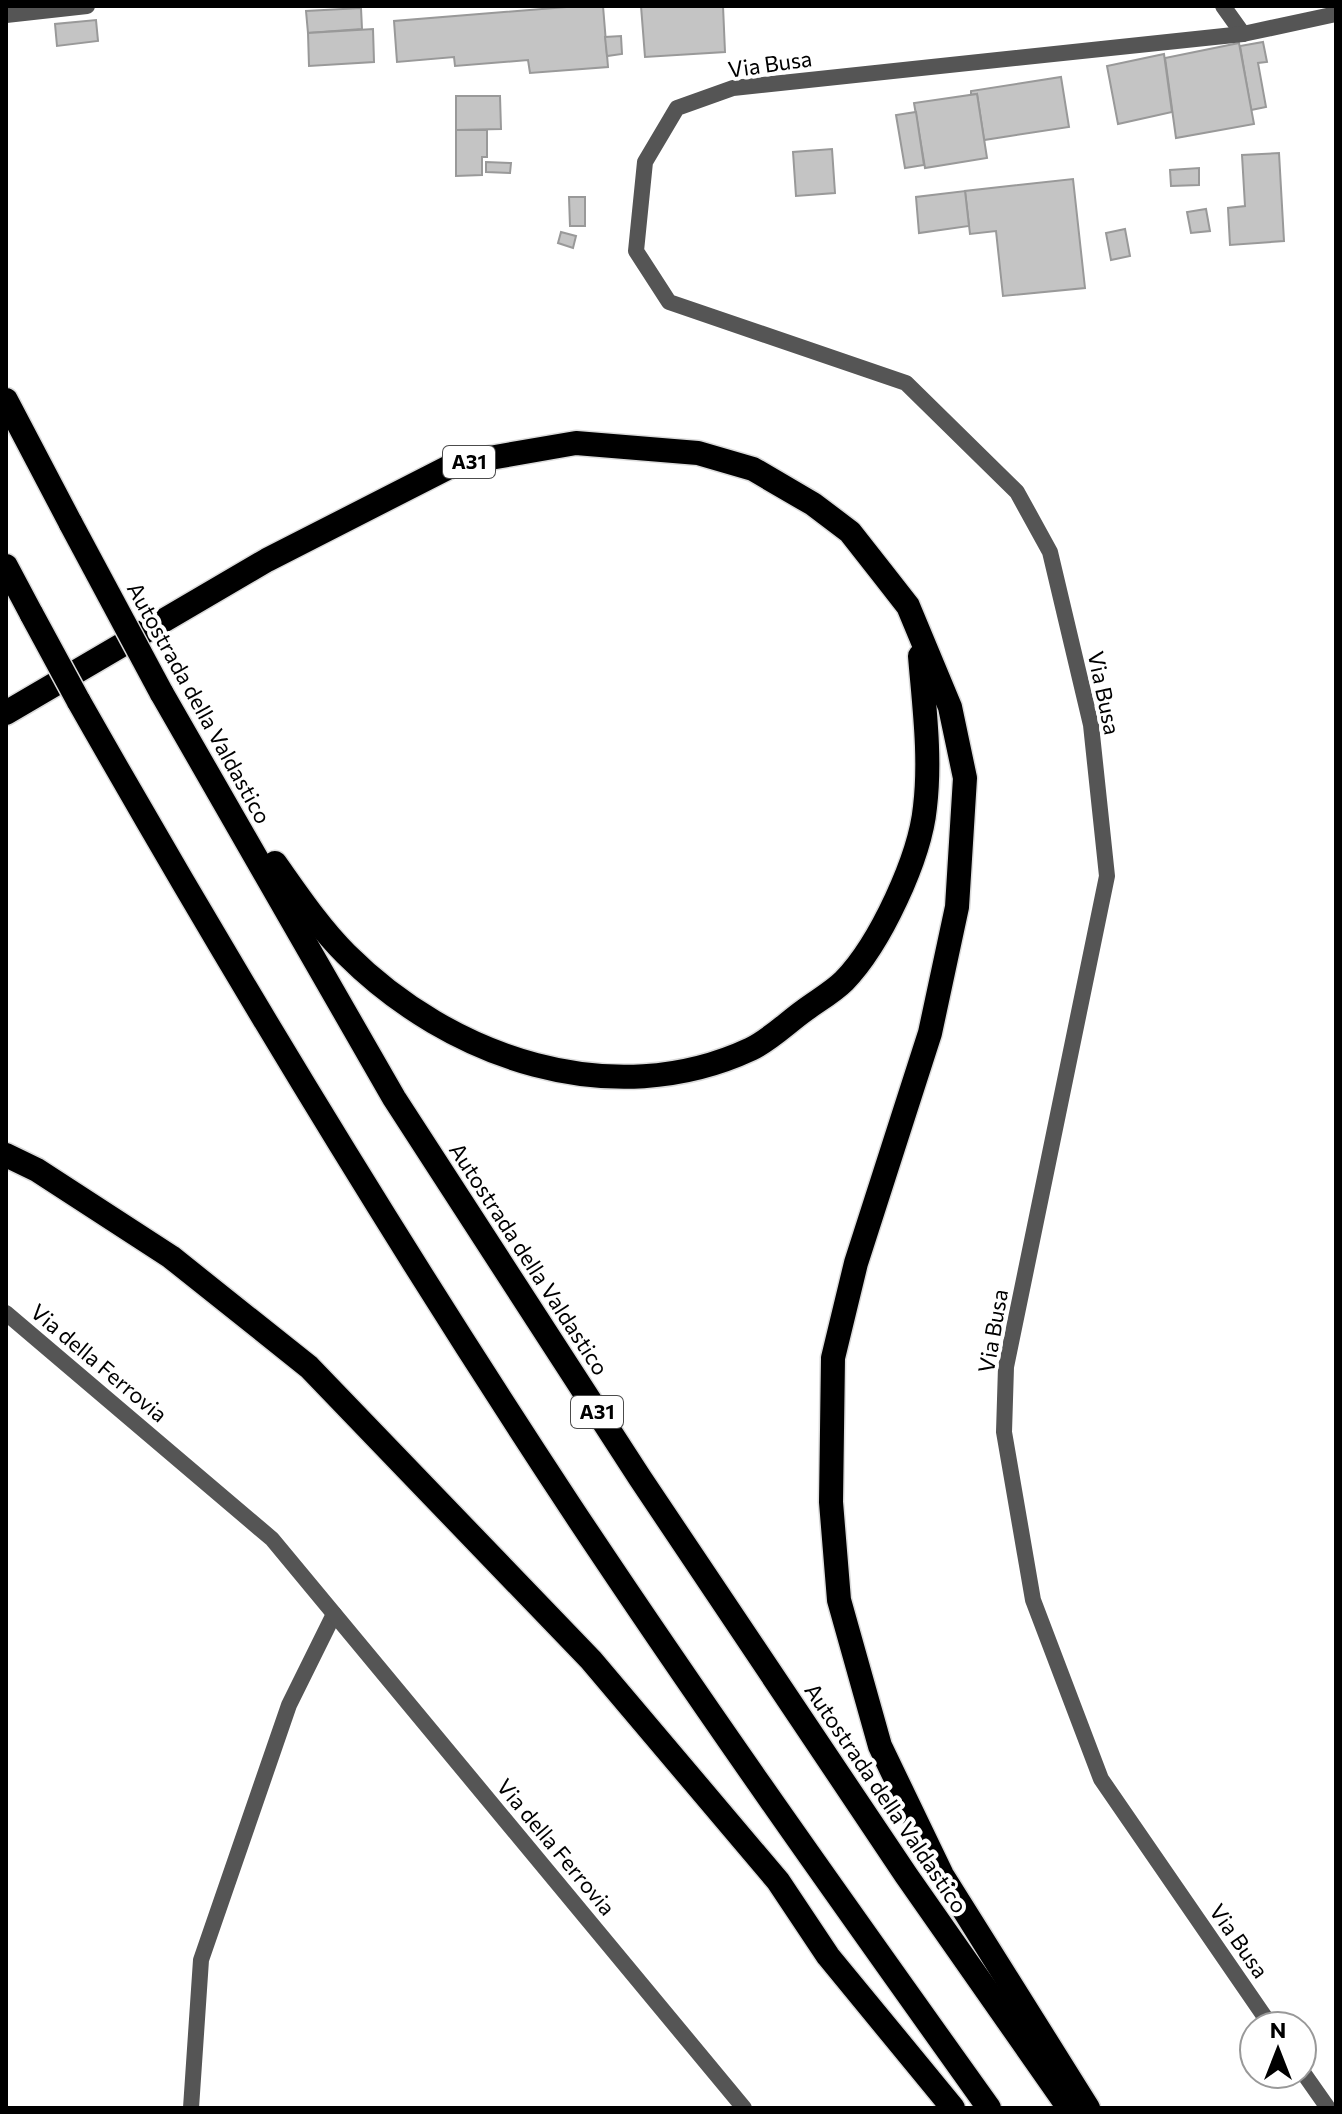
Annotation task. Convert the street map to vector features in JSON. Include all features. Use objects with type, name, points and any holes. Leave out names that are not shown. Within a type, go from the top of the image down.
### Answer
[{"type":"highway","name":"Autostrada della Valdastico","points":[[6,400],[161,692],[403,1111],[640,1478],[906,1875],[1069,2108]]},
{"type":"highway","name":"A31","points":[[6,713],[267,560],[455,464],[576,443],[698,453],[753,469],[813,504],[850,532],[908,606],[950,707],[965,778],[957,907],[930,1033],[856,1263],[833,1358],[831,1474],[839,1600],[880,1746],[942,1875],[1088,2108]]},
{"type":"highway","points":[[6,566],[78,700],[253,1001],[459,1334],[690,1683],[989,2108]]},
{"type":"highway","name":"A31","points":[[190,743],[317,920],[347,955],[417,1010],[456,1035],[536,1067],[585,1075],[669,1076],[752,1049],[844,981],[886,918],[910,869],[925,808],[926,734],[918,634]]},
{"type":"highway","points":[[6,1155],[37,1170],[171,1257],[309,1367],[591,1660],[778,1881],[828,1956],[953,2108]]},
{"type":"street","points":[[6,15],[87,6]]},
{"type":"street","points":[[1223,6],[1243,34]]},
{"type":"street","name":"Via Busa","points":[[1260,2010],[1101,1779],[1033,1600],[1004,1432],[1006,1367],[1107,876],[1091,725],[1050,552],[1017,492],[906,383],[669,302],[636,251],[645,162],[677,108],[733,88],[1243,34],[1336,14]]},
{"type":"street","name":"Via della Ferrovia","points":[[6,1313],[272,1539],[744,2108]]},
{"type":"street","points":[[191,2108],[201,1960],[289,1705],[334,1614]]},
{"type":"street","points":[[1315,2090],[1328,2108]]},
{"type":"building","points":[[603,6],[608,67],[530,73],[528,60],[455,66],[454,57],[397,62],[394,21]]},
{"type":"building","points":[[641,6],[723,6],[725,52],[645,57]]},
{"type":"building","points":[[361,8],[362,29],[308,33],[306,11]]},
{"type":"building","points":[[96,20],[98,41],[57,46],[55,24]]},
{"type":"building","points":[[373,29],[374,62],[309,66],[308,33]]},
{"type":"building","points":[[621,36],[622,54],[607,56],[605,37]]},
{"type":"building","points":[[1263,42],[1267,62],[1258,63],[1266,107],[1251,110],[1240,46]]},
{"type":"building","points":[[1239,43],[1254,124],[1176,138],[1165,58]]},
{"type":"building","points":[[1164,54],[1172,112],[1118,124],[1107,66]]},
{"type":"building","points":[[1061,77],[1069,127],[984,140],[977,94],[971,95],[971,91]]},
{"type":"building","points":[[977,94],[987,158],[925,168],[914,103]]},
{"type":"building","points":[[456,96],[500,96],[501,129],[456,130]]},
{"type":"building","points":[[916,112],[924,165],[905,168],[896,115]]},
{"type":"building","points":[[456,130],[487,130],[487,157],[482,157],[482,175],[456,176]]},
{"type":"building","points":[[832,149],[835,193],[796,196],[793,152]]},
{"type":"building","points":[[1279,153],[1284,241],[1230,245],[1228,208],[1245,206],[1242,155]]},
{"type":"building","points":[[486,162],[511,163],[510,173],[486,172]]},
{"type":"building","points":[[1199,168],[1199,185],[1171,186],[1170,170]]},
{"type":"building","points":[[1073,179],[1085,288],[1003,296],[996,231],[970,234],[965,191]]},
{"type":"building","points":[[965,191],[969,226],[919,233],[916,197]]},
{"type":"building","points":[[569,197],[585,197],[585,226],[570,226]]},
{"type":"building","points":[[1206,209],[1210,231],[1191,233],[1187,212]]},
{"type":"building","points":[[1125,229],[1130,256],[1111,260],[1106,233]]},
{"type":"building","points":[[561,232],[576,236],[573,248],[558,243]]}]
